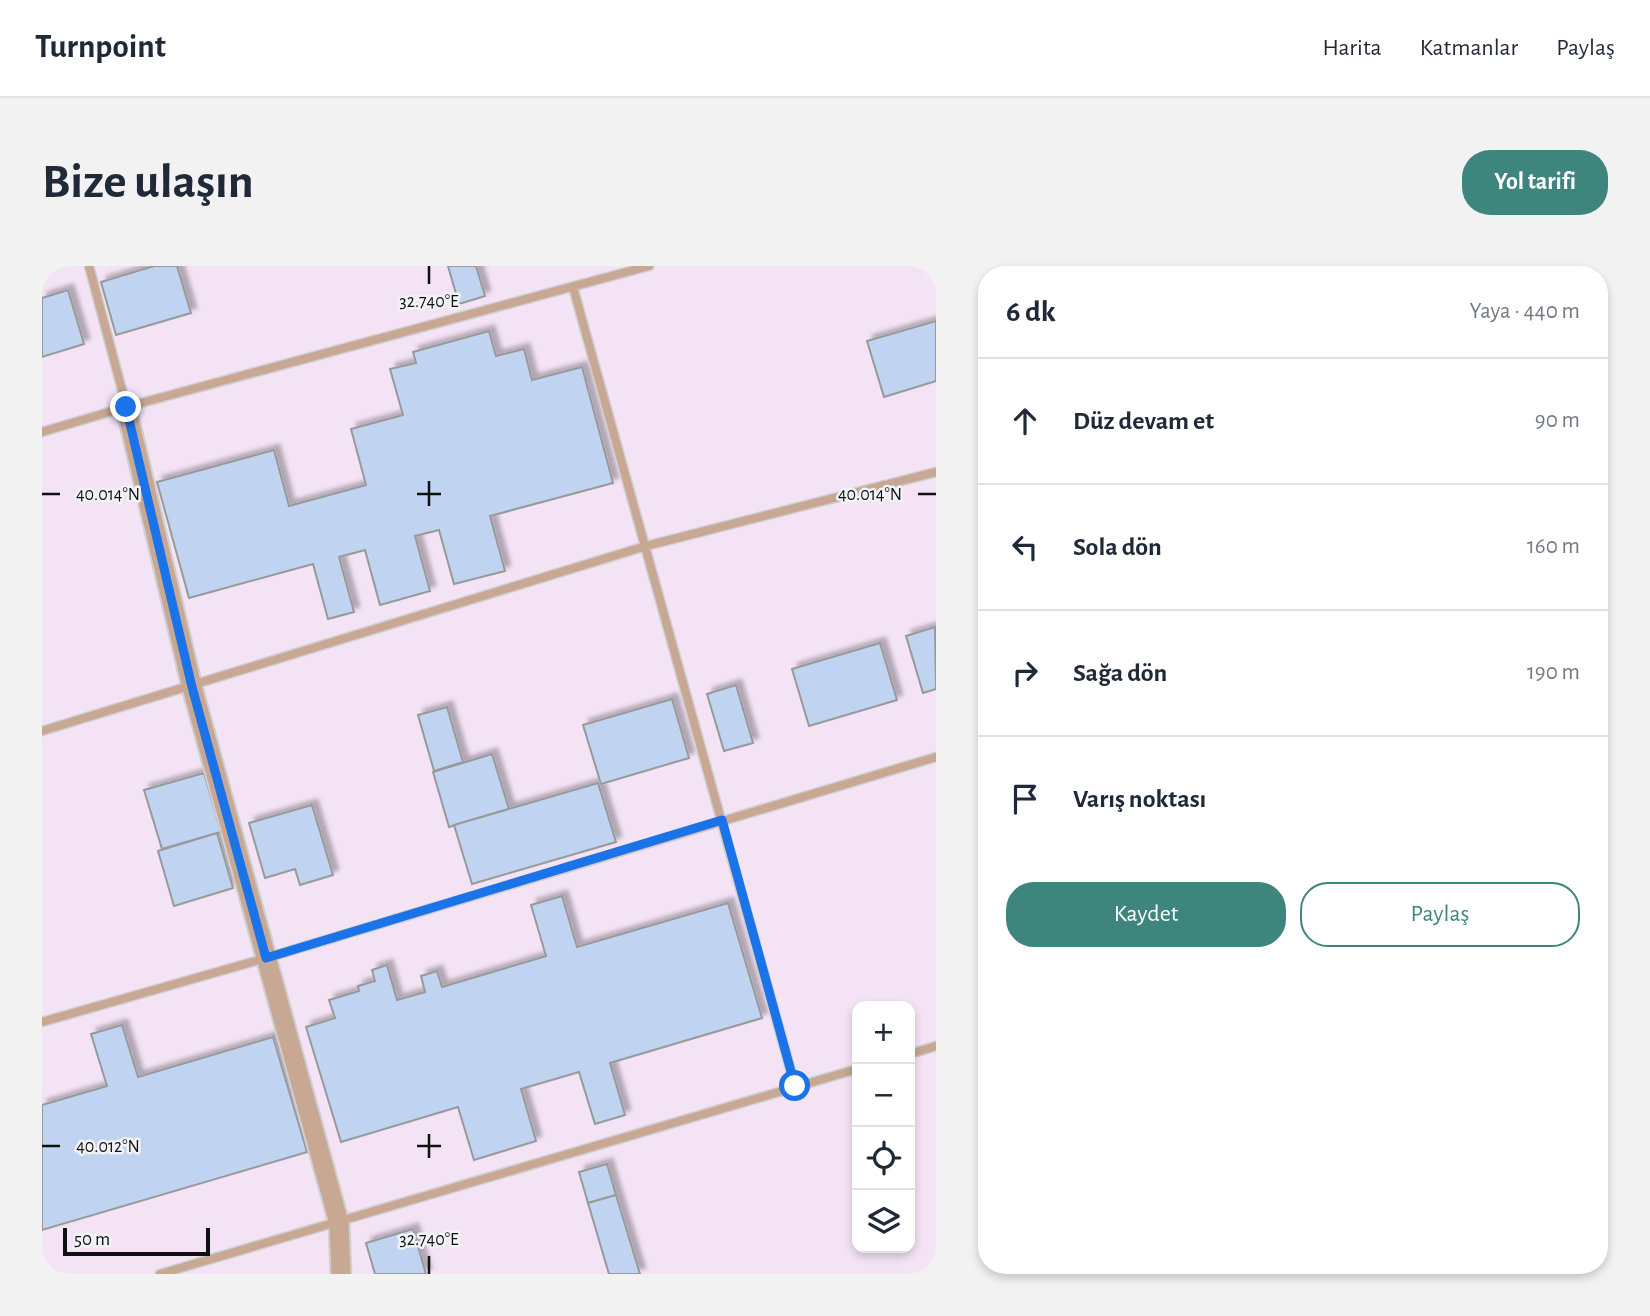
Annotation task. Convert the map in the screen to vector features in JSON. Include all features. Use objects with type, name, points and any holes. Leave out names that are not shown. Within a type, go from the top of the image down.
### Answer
[{"type":"street","points":[[126,407],[192,687],[339,1223],[341,1274]]},
{"type":"lane","points":[[89,266],[126,407]]},
{"type":"lane","points":[[42,432],[649,266]]},
{"type":"lane","points":[[573,287],[795,1086]]},
{"type":"lane","points":[[42,731],[646,546],[936,472]]},
{"type":"lane","points":[[42,1021],[266,958],[936,757]]},
{"type":"lane","points":[[915,1052],[936,1046]]},
{"type":"lane","points":[[160,1274],[852,1070]]},
{"type":"shaded area","points":[[42,266],[936,266],[936,1274],[42,1274]]},
{"type":"building","points":[[154,266],[177,266],[191,313],[116,335],[101,282]]},
{"type":"building","points":[[448,266],[476,266],[485,296],[459,304]]},
{"type":"building","points":[[68,290],[84,344],[42,357],[42,298]]},
{"type":"building","points":[[936,321],[936,381],[884,397],[867,341]]},
{"type":"building","points":[[489,331],[496,356],[524,349],[532,380],[582,367],[613,483],[490,516],[505,571],[454,584],[439,530],[415,536],[430,591],[380,605],[365,550],[339,557],[354,612],[328,619],[313,564],[189,598],[157,482],[274,450],[289,506],[366,485],[351,429],[403,415],[390,369],[416,363],[413,352]]},
{"type":"building","points":[[935,627],[936,689],[923,693],[906,636]]},
{"type":"building","points":[[880,643],[897,700],[809,726],[792,669]]},
{"type":"building","points":[[736,685],[753,743],[724,751],[707,694]]},
{"type":"building","points":[[672,699],[689,758],[601,784],[583,725]]},
{"type":"building","points":[[447,707],[463,762],[434,771],[418,715]]},
{"type":"building","points":[[492,754],[509,809],[449,827],[433,772]]},
{"type":"building","points":[[204,773],[221,832],[162,849],[144,790]]},
{"type":"building","points":[[598,783],[616,842],[472,884],[454,825]]},
{"type":"building","points":[[312,805],[333,875],[300,885],[295,869],[265,878],[249,823]]},
{"type":"building","points":[[217,833],[233,888],[174,906],[158,851]]},
{"type":"building","points":[[562,896],[577,947],[728,903],[762,1018],[610,1063],[625,1115],[595,1124],[579,1072],[521,1089],[536,1141],[474,1160],[458,1107],[341,1142],[306,1027],[335,1018],[329,1000],[359,991],[358,986],[375,981],[372,970],[387,965],[397,1000],[425,992],[421,976],[437,971],[442,987],[546,956],[531,905]]},
{"type":"building","points":[[122,1025],[138,1077],[273,1037],[307,1152],[42,1230],[42,1105],[107,1086],[91,1034]]},
{"type":"building","points":[[607,1164],[616,1195],[588,1203],[579,1172]]},
{"type":"building","points":[[616,1195],[640,1274],[609,1274],[588,1203]]},
{"type":"building","points":[[413,1229],[426,1274],[375,1274],[366,1243]]},
{"type":"route","points":[[126,407],[192,687],[266,958],[722,820],[795,1086]]}]
